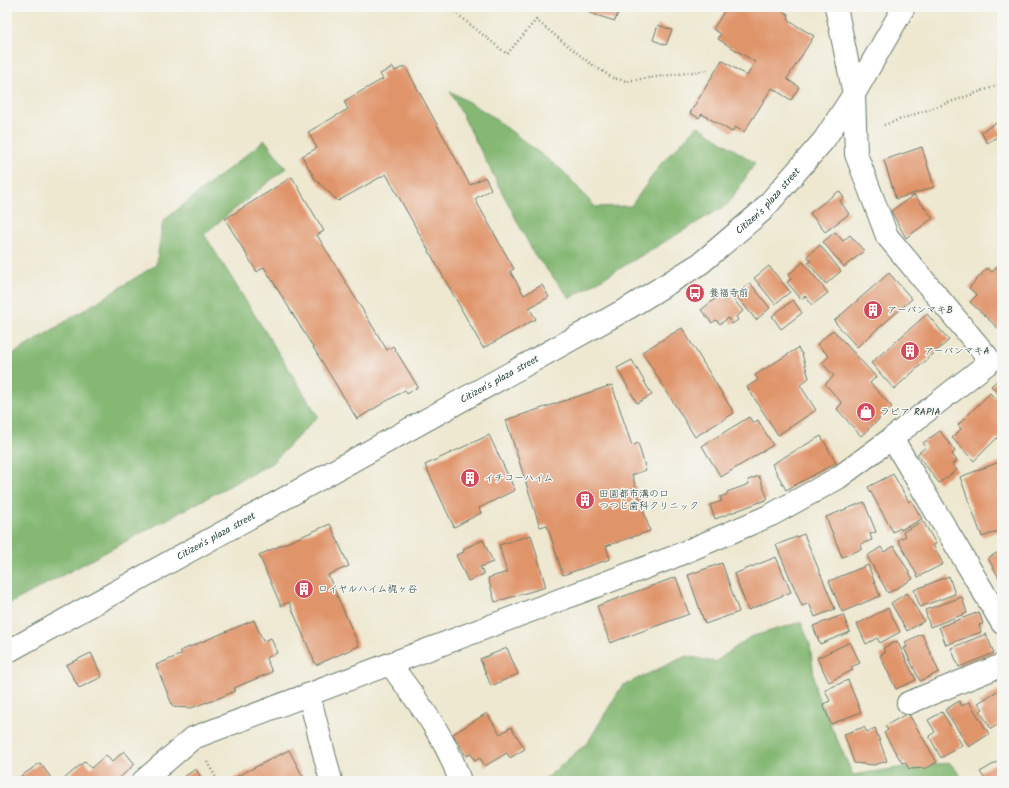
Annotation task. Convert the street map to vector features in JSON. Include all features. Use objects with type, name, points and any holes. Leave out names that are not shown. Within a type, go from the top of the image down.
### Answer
[{"type":"street","points":[[143,781],[193,738],[671,558],[771,515],[838,478],[996,360],[887,236],[856,154],[854,94],[836,7]]},
{"type":"street","name":"Citizen's plaza street","points":[[7,652],[623,311],[701,263],[762,211],[824,140],[854,94],[904,7]]},
{"type":"street","points":[[892,438],[1002,623]]},
{"type":"street","points":[[390,664],[432,721],[454,762],[460,781]]},
{"type":"street","points":[[908,702],[1002,665]]},
{"type":"street","points":[[310,695],[331,781]]},
{"type":"path","points":[[448,7],[507,54],[536,20],[591,64],[613,78],[626,82],[708,70]]},
{"type":"path","points":[[855,135],[1002,84]]},
{"type":"green space","points":[[450,91],[490,115],[563,171],[595,207],[631,206],[663,161],[698,126],[755,163],[728,204],[570,298],[534,254]]},
{"type":"green space","points":[[265,140],[286,168],[204,234],[318,416],[272,463],[7,605],[7,358],[156,265],[163,221]]},
{"type":"green space","points":[[801,622],[810,644],[816,692],[853,775],[898,768],[950,763],[965,781],[543,781],[588,742],[622,686],[686,656],[715,662],[750,637]]},
{"type":"building","points":[[591,7],[620,7],[615,21],[589,13]]},
{"type":"building","points":[[727,7],[776,7],[788,14],[789,21],[814,36],[787,79],[799,87],[791,100],[772,88],[744,132],[735,127],[732,132],[702,114],[699,118],[690,113],[722,60],[747,76],[755,62],[718,39],[721,34],[713,29]]},
{"type":"building","points":[[658,25],[672,30],[666,45],[653,40]]},
{"type":"building","points":[[405,66],[470,185],[485,177],[491,189],[475,199],[514,269],[510,271],[524,295],[542,285],[549,297],[529,308],[536,319],[483,348],[386,174],[338,201],[315,179],[302,156],[317,148],[308,132],[348,109],[344,101],[383,79],[380,74],[393,67],[395,71]]},
{"type":"building","points":[[996,123],[1002,134],[987,143],[981,132]]},
{"type":"building","points":[[922,147],[934,187],[896,199],[884,160]]},
{"type":"building","points":[[292,177],[324,231],[317,235],[387,350],[393,346],[418,387],[407,394],[405,390],[357,419],[264,267],[257,272],[225,219]]},
{"type":"building","points":[[839,191],[844,198],[840,201],[849,214],[825,232],[810,213]]},
{"type":"building","points":[[914,195],[933,218],[906,238],[891,211]]},
{"type":"building","points":[[835,232],[843,241],[850,235],[864,251],[844,267],[823,242]]},
{"type":"building","points":[[820,245],[841,271],[826,284],[808,263],[811,261],[807,256]]},
{"type":"building","points":[[1002,261],[1002,332],[970,302],[977,295],[969,288],[987,268],[992,272]]},
{"type":"building","points":[[803,262],[828,293],[812,305],[805,296],[801,299],[787,282],[791,279],[788,275]]},
{"type":"building","points":[[769,266],[790,292],[775,304],[754,278]]},
{"type":"building","name":"アーバンマキB","points":[[889,273],[912,299],[857,347],[834,321]]},
{"type":"building","points":[[750,283],[770,308],[756,320],[736,295]]},
{"type":"building","points":[[726,290],[743,311],[736,317],[738,320],[732,324],[728,318],[720,324],[716,320],[712,323],[701,310]]},
{"type":"building","points":[[793,300],[802,313],[781,329],[772,316]]},
{"type":"building","name":"アーバンマキA","points":[[927,314],[949,340],[894,389],[871,363]]},
{"type":"building","points":[[682,328],[734,413],[695,437],[642,352]]},
{"type":"building","points":[[833,330],[876,377],[870,383],[892,407],[861,436],[837,409],[842,403],[825,384],[834,376],[822,363],[829,356],[817,344]]},
{"type":"building","points":[[798,348],[802,354],[809,378],[800,385],[816,410],[778,435],[747,387],[758,380],[755,375]]},
{"type":"building","points":[[632,360],[652,395],[637,403],[617,368]]},
{"type":"building","points":[[1002,376],[1002,398],[991,386]]},
{"type":"building","name":"田園都市溝の口 つつじ歯科クリニック","points":[[612,385],[632,446],[638,443],[646,470],[632,475],[650,531],[606,546],[610,559],[563,575],[547,525],[540,527],[506,420]]},
{"type":"building","points":[[990,393],[1002,406],[1002,440],[1001,442],[997,438],[974,461],[952,438],[961,429],[958,425]]},
{"type":"building","points":[[749,417],[753,423],[758,420],[773,445],[721,477],[702,446]]},
{"type":"building","points":[[940,431],[955,451],[952,454],[957,461],[952,464],[957,470],[939,483],[917,454],[926,447],[923,443]]},
{"type":"building","name":"イチコーハイム","points":[[489,435],[515,490],[479,508],[481,513],[454,527],[425,465]]},
{"type":"building","points":[[821,436],[836,463],[786,490],[772,464]]},
{"type":"building","points":[[1002,461],[1002,530],[982,537],[960,477]]},
{"type":"building","points":[[893,474],[909,502],[911,500],[922,519],[901,530],[900,528],[893,532],[868,487]]},
{"type":"building","points":[[759,476],[768,499],[715,519],[710,505],[722,501],[720,497],[728,494],[727,492],[749,484],[748,480]]},
{"type":"building","points":[[864,502],[876,532],[870,534],[872,540],[861,544],[862,549],[842,557],[826,517]]},
{"type":"building","points":[[923,521],[936,544],[933,545],[943,564],[918,577],[898,540],[906,536],[903,532]]},
{"type":"building","name":"ロイヤルハイム梶ヶ谷","points":[[330,524],[349,566],[328,575],[359,646],[316,665],[289,602],[281,606],[259,555]]},
{"type":"building","points":[[804,534],[835,609],[815,617],[809,603],[802,606],[776,545]]},
{"type":"building","points":[[531,535],[546,587],[495,602],[488,578],[507,572],[499,545]]},
{"type":"building","points":[[483,540],[493,562],[480,567],[484,574],[468,581],[456,555],[464,552],[463,549]]},
{"type":"building","points":[[894,546],[913,579],[888,593],[867,556],[881,547],[884,552]]},
{"type":"building","points":[[1002,550],[1002,579],[1000,580],[988,558]]},
{"type":"building","points":[[776,557],[791,592],[748,610],[734,574]]},
{"type":"building","points":[[722,563],[739,612],[705,624],[688,575]]},
{"type":"building","points":[[868,565],[880,596],[842,612],[829,581]]},
{"type":"building","points":[[949,576],[955,594],[920,607],[914,590]]},
{"type":"building","points":[[676,577],[689,614],[610,643],[597,606]]},
{"type":"building","points":[[907,593],[924,621],[907,631],[891,603]]},
{"type":"building","points":[[962,597],[967,613],[930,627],[925,610]]},
{"type":"building","points":[[888,608],[900,632],[880,643],[877,638],[866,644],[857,624]]},
{"type":"building","points":[[979,612],[983,624],[979,625],[981,632],[946,645],[939,627]]},
{"type":"building","points":[[843,615],[850,632],[820,644],[813,626]]},
{"type":"building","points":[[254,620],[263,641],[271,638],[277,653],[266,658],[272,672],[234,688],[235,691],[207,703],[191,708],[173,707],[156,665],[182,654],[180,651]]},
{"type":"building","points":[[922,634],[939,672],[920,681],[904,648],[907,647],[905,642]]},
{"type":"building","points":[[986,634],[994,653],[959,667],[951,648]]},
{"type":"building","points":[[897,641],[916,680],[896,689],[880,655],[885,653],[883,648]]},
{"type":"building","points":[[850,642],[860,663],[851,667],[853,670],[829,682],[817,658]]},
{"type":"building","points":[[507,648],[518,674],[491,686],[480,659]]},
{"type":"building","points":[[91,653],[102,677],[79,688],[66,665]]},
{"type":"building","points":[[848,680],[861,712],[831,724],[823,704],[830,701],[825,690]]},
{"type":"building","points":[[1002,688],[1002,722],[991,729],[980,711],[983,709],[978,703]]},
{"type":"building","points":[[959,701],[962,706],[969,702],[989,734],[969,747],[945,710]]},
{"type":"building","points":[[942,712],[962,745],[941,758],[929,736],[935,732],[928,720]]},
{"type":"building","points":[[487,713],[500,734],[511,727],[525,749],[510,758],[507,753],[485,766],[480,758],[475,761],[471,754],[466,756],[453,734]]},
{"type":"building","points":[[908,713],[937,762],[927,768],[909,769],[905,762],[902,763],[884,733],[888,730],[885,726]]},
{"type":"building","points":[[864,727],[867,732],[875,728],[887,761],[874,765],[854,763],[844,734]]},
{"type":"building","points":[[289,750],[304,779],[300,781],[233,781],[232,779]]},
{"type":"building","points":[[124,751],[135,764],[116,781],[66,781],[64,779],[85,761],[91,768],[106,755],[112,762]]},
{"type":"building","points":[[1002,759],[1002,781],[986,781],[980,772]]},
{"type":"building","points":[[40,763],[52,779],[50,781],[14,781]]},
{"type":"building","points":[[196,769],[203,781],[177,781]]},
{"type":"place","name":"養福寺前","points":[[695,293]]},
{"type":"place","name":"アーバンマキB","points":[[873,310]]},
{"type":"place","name":"アーバンマキA","points":[[910,351]]},
{"type":"place","name":"ラピア RAPIA","points":[[866,412]]},
{"type":"place","name":"イチコーハイム","points":[[470,478]]},
{"type":"place","name":"田園都市溝の口 つつじ歯科クリニック","points":[[585,500]]},
{"type":"place","name":"ロイヤルハイム梶ヶ谷","points":[[304,589]]}]
